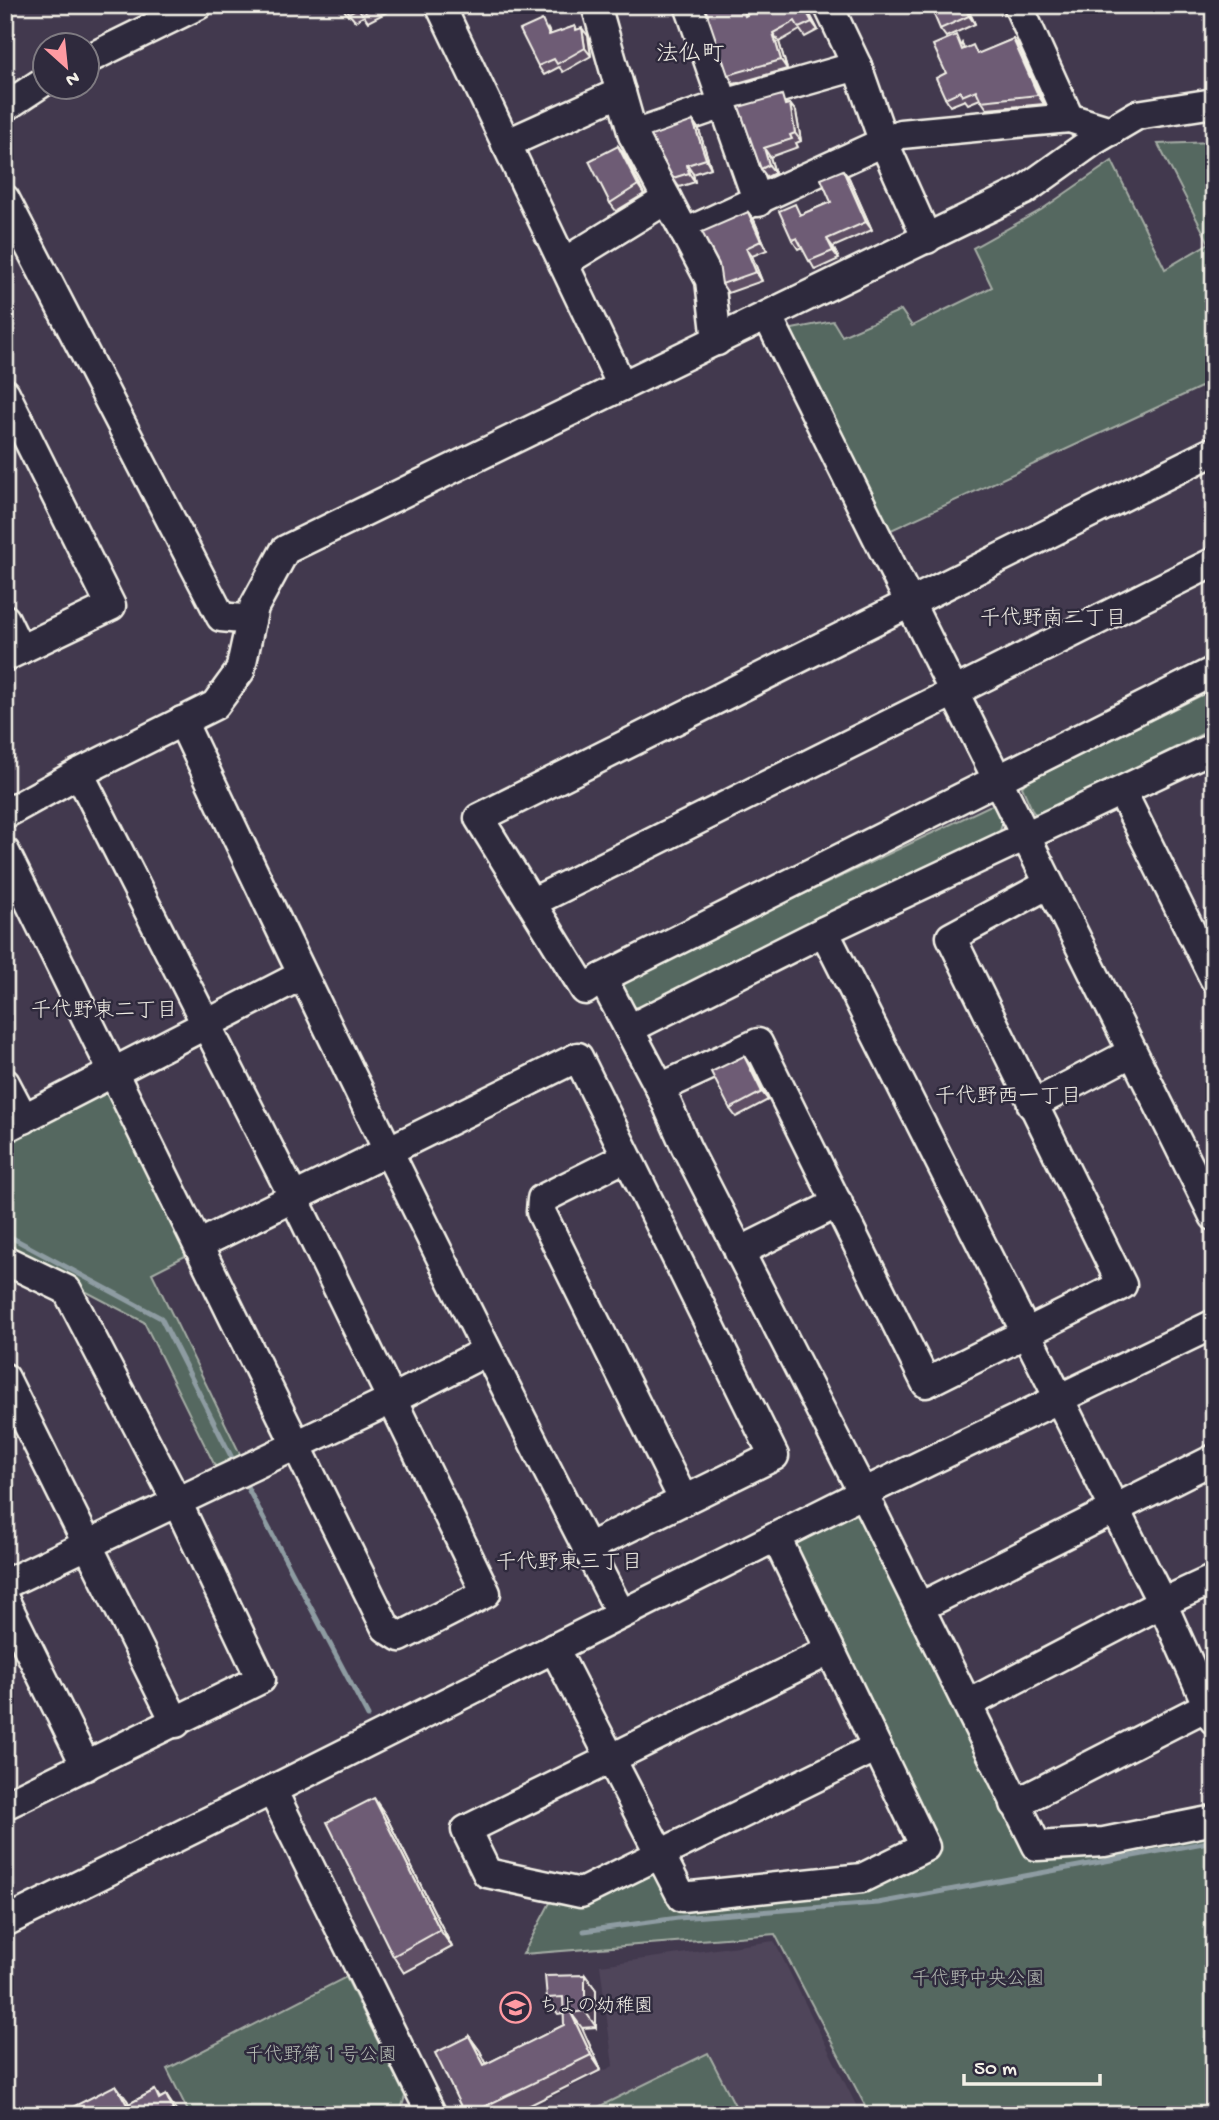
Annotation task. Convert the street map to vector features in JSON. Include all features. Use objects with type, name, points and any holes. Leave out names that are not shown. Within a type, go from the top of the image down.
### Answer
[{"type":"street","points":[[102,52],[198,5]]},
{"type":"street","points":[[440,5],[622,386]]},
{"type":"street","points":[[689,5],[758,202]]},
{"type":"street","points":[[828,5],[857,66],[884,143],[927,239]]},
{"type":"street","points":[[1018,5],[1069,118]]},
{"type":"street","points":[[598,6],[633,135],[709,280],[717,341]]},
{"type":"street","points":[[633,135],[724,104],[857,66]]},
{"type":"street","points":[[5,107],[32,89]]},
{"type":"street","points":[[506,144],[621,92]]},
{"type":"street","points":[[5,814],[79,773],[215,705],[240,671],[251,620],[267,580],[285,550],[1023,191],[1137,115],[1214,103]]},
{"type":"street","points":[[685,233],[758,202],[901,134],[1069,118],[1111,131]]},
{"type":"street","points":[[563,263],[667,199]]},
{"type":"street","points":[[5,200],[221,617],[251,620]]},
{"type":"street","points":[[768,317],[1131,1053],[1205,1175],[1214,1216]]},
{"type":"street","points":[[5,393],[111,606],[13,654],[5,619]]},
{"type":"street","points":[[1214,451],[479,818],[585,990],[602,978],[1214,671]]},
{"type":"street","points":[[533,902],[1214,562]]},
{"type":"street","points":[[182,721],[302,975],[487,1351],[621,1614]]},
{"type":"street","points":[[629,1028],[1025,835],[1213,750]]},
{"type":"street","points":[[5,852],[200,1244],[386,1628],[400,1637],[486,1593],[294,1198],[79,773]]},
{"type":"street","points":[[1122,792],[1214,978]]},
{"type":"street","points":[[660,1088],[758,1043],[926,1383],[1122,1285],[951,937],[1047,885]]},
{"type":"street","points":[[824,931],[1162,1603],[1210,1713],[1015,1804]]},
{"type":"street","points":[[5,1083],[14,1123],[208,1026],[302,975]]},
{"type":"street","points":[[602,978],[863,1493],[1037,1846],[1104,1842],[1214,1819]]},
{"type":"street","points":[[1032,1105],[1131,1053]]},
{"type":"street","points":[[200,1244],[578,1057],[774,1456],[587,1548]]},
{"type":"street","points":[[626,1157],[542,1199],[541,1212],[684,1501]]},
{"type":"street","points":[[739,1252],[838,1203]]},
{"type":"street","points":[[5,1260],[67,1290],[177,1502],[261,1679],[5,1805]]},
{"type":"street","points":[[5,1922],[863,1493],[1214,1324]]},
{"type":"street","points":[[5,1584],[297,1446],[487,1351]]},
{"type":"street","points":[[5,1378],[176,1723]]},
{"type":"street","points":[[920,1607],[1214,1459]]},
{"type":"street","points":[[554,1648],[682,1897],[862,1878],[925,1847],[776,1537]]},
{"type":"street","points":[[968,1704],[1162,1603],[1214,1579]]},
{"type":"street","points":[[5,1601],[86,1766]]},
{"type":"street","points":[[829,1651],[466,1830],[487,1872],[581,1894],[877,1747]]},
{"type":"street","points":[[272,1790],[427,2113]]},
{"type":"shaded area","points":[[774,1941],[861,2115],[518,2115],[613,2066],[600,1965]]},
{"type":"green space","points":[[1214,142],[1214,381],[887,532],[787,330],[833,321],[842,336],[901,310],[912,326],[992,287],[973,248],[1041,210],[1112,161],[1165,269],[1209,243],[1158,144]]},
{"type":"green space","points":[[1214,689],[1214,728],[1039,816],[1033,812],[1022,787],[1026,782]]},
{"type":"green space","points":[[996,805],[1003,821],[999,834],[642,1008],[626,1006],[613,985],[989,806]]},
{"type":"green space","points":[[106,1088],[195,1251],[152,1273],[241,1456],[216,1468],[144,1322],[5,1249],[5,1139]]},
{"type":"green space","name":"千代野中央公園","points":[[860,1509],[1029,1856],[1214,1828],[1214,2115],[870,2115],[775,1934],[523,1954],[554,1895],[656,1863],[674,1903],[937,1850],[793,1540]]},
{"type":"green space","name":"千代野第１号公園","points":[[346,1977],[405,2096],[401,2110],[392,2115],[190,2115],[167,2069]]},
{"type":"green space","points":[[708,2053],[740,2115],[582,2115]]},
{"type":"building","points":[[341,5],[378,5],[362,14],[358,8],[349,13],[345,6],[342,8]]},
{"type":"building","points":[[704,5],[740,5],[745,16],[764,5],[803,5],[812,22],[799,28],[795,21],[773,33],[781,60],[728,75]]},
{"type":"building","points":[[943,5],[964,5],[969,16],[940,29],[932,10]]},
{"type":"building","points":[[542,20],[549,35],[575,26],[576,30],[582,28],[585,48],[557,64],[554,59],[538,66],[520,30]]},
{"type":"building","points":[[956,35],[962,50],[973,45],[977,54],[1013,39],[1038,95],[981,101],[976,90],[962,96],[960,91],[945,98],[936,78],[946,73],[933,45]]},
{"type":"building","points":[[782,95],[785,105],[790,104],[795,133],[790,135],[792,139],[764,148],[769,165],[761,169],[739,107]]},
{"type":"building","points":[[693,121],[706,159],[687,165],[689,173],[673,178],[651,136]]},
{"type":"building","points":[[618,146],[638,185],[610,203],[589,161]]},
{"type":"building","points":[[843,170],[866,222],[827,239],[833,251],[809,261],[797,238],[792,240],[779,211],[795,204],[800,215],[831,202],[821,179]]},
{"type":"building","points":[[748,212],[761,241],[746,248],[756,272],[722,284],[719,264],[702,232]]},
{"type":"building","points":[[744,1056],[762,1092],[730,1109],[711,1072]]},
{"type":"building","points":[[374,1798],[440,1930],[393,1956],[327,1822]]},
{"type":"building","points":[[585,1975],[585,2011],[571,2013],[591,2055],[465,2115],[435,2053],[469,2036],[484,2065],[564,2025],[563,1997],[547,1998],[545,1976]]},
{"type":"building","points":[[116,2085],[127,2105],[155,2090],[159,2099],[166,2095],[173,2110],[166,2113],[167,2115],[57,2115]]},
{"type":"waterway","points":[[5,1234],[161,1318],[236,1466]]},
{"type":"waterway","points":[[244,1481],[368,1716]]},
{"type":"waterway","points":[[584,1931],[678,1918],[878,1903],[1214,1841]]},
{"type":"place","name":"ちよの幼稚園","points":[[516,2007]]},
{"type":"district","name":"法仏町","points":[[690,55]]},
{"type":"district","name":"千代野南二丁目","points":[[1053,620]]},
{"type":"district","name":"千代野東二丁目","points":[[104,1012]]},
{"type":"district","name":"千代野西一丁目","points":[[1008,1098]]},
{"type":"district","name":"千代野東三丁目","points":[[569,1564]]}]
